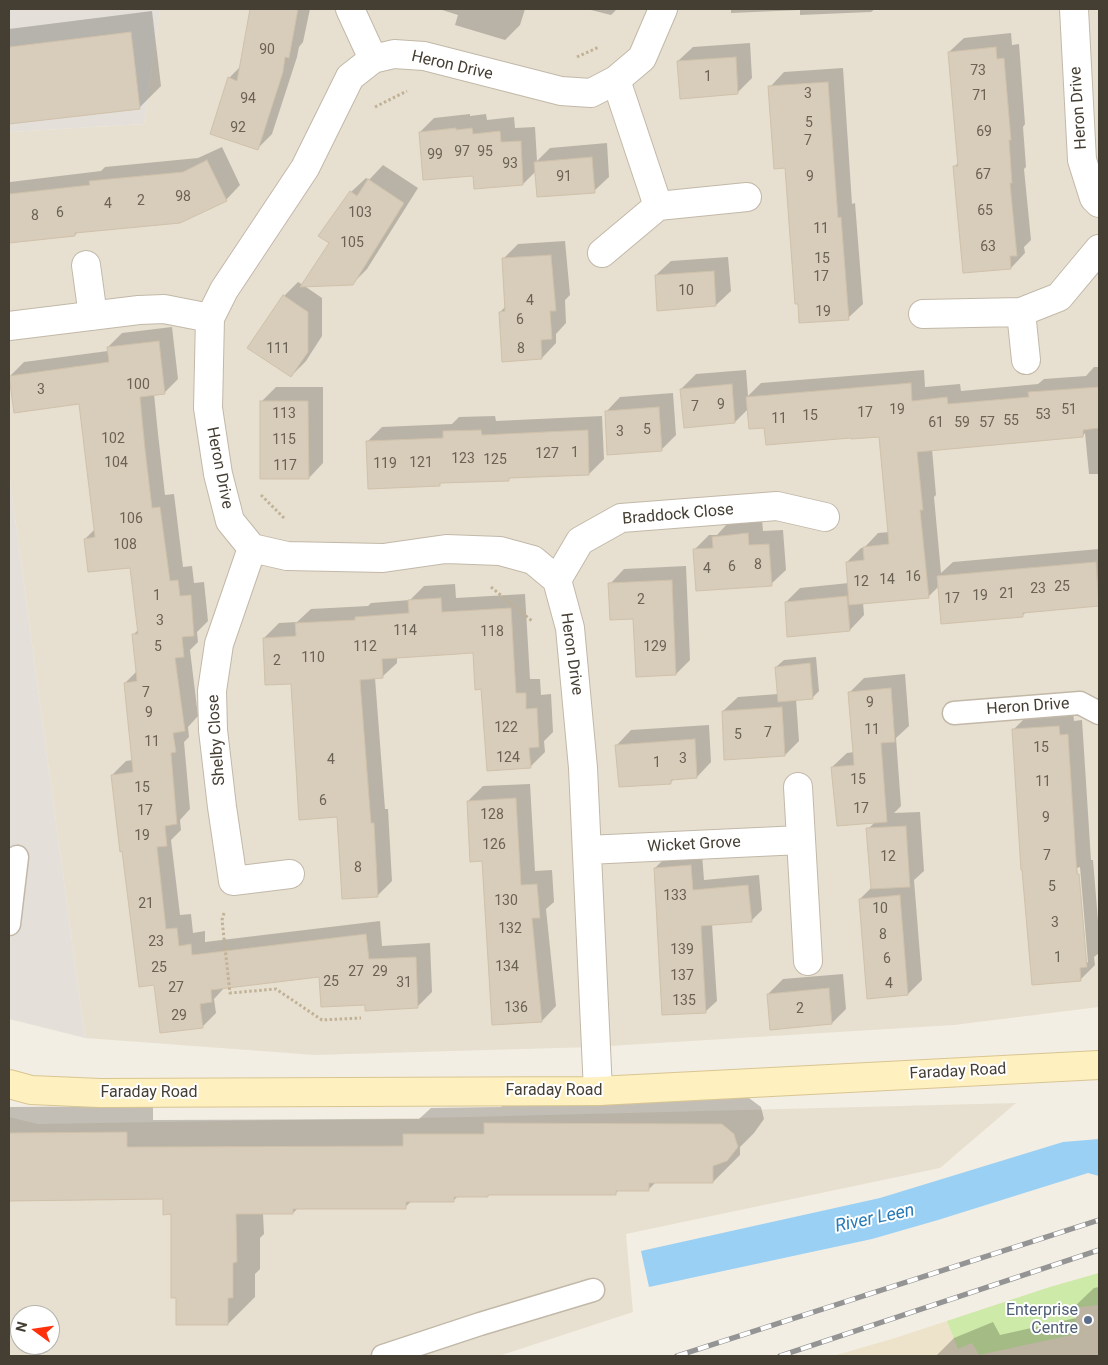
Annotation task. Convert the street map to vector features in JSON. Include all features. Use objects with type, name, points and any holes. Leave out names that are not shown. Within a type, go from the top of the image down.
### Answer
[{"type":"street","points":[[350,9],[373,59]]},
{"type":"street","name":"Heron Drive","points":[[252,548],[230,522],[218,474],[208,408],[210,318],[224,290],[305,168],[350,77],[373,59],[394,54],[424,56],[561,91],[591,93],[616,80],[642,58],[663,9]]},
{"type":"street","name":"Heron Drive","points":[[1074,9],[1082,160],[1094,198],[1099,203]]},
{"type":"street","points":[[616,80],[658,206]]},
{"type":"street","points":[[602,253],[658,206],[747,197]]},
{"type":"street","points":[[923,314],[1021,312],[1059,297],[1099,249]]},
{"type":"street","points":[[86,265],[93,316]]},
{"type":"street","points":[[9,326],[140,310],[164,309],[210,318]]},
{"type":"street","points":[[1021,312],[1026,360]]},
{"type":"street","name":"Braddock Close","points":[[557,580],[580,541],[621,518],[777,506],[825,517]]},
{"type":"street","points":[[252,548],[287,556],[383,558],[446,549],[500,550],[533,560],[557,580]]},
{"type":"street","name":"Shelby Close","points":[[233,881],[214,740],[212,691],[219,644],[252,548]]},
{"type":"street","name":"Heron Drive","points":[[557,580],[570,628],[583,768],[598,1092]]},
{"type":"street","points":[[798,787],[808,961]]},
{"type":"street","name":"Wicket Grove","points":[[587,850],[801,840]]},
{"type":"street","points":[[233,881],[290,874]]},
{"type":"street","name":"Faraday Road","points":[[9,1084],[31,1090],[100,1093],[598,1092],[1099,1064]]},
{"type":"lane","name":"Heron Drive","points":[[954,713],[1080,703],[1099,713]]},
{"type":"lane","points":[[9,924],[16,857]]},
{"type":"lane","points":[[383,1356],[593,1290]]},
{"type":"path","points":[[574,58],[600,46]]},
{"type":"path","points":[[372,109],[457,65]]},
{"type":"path","points":[[257,491],[325,557]]},
{"type":"path","points":[[446,549],[573,656]]},
{"type":"path","points":[[233,881],[222,920],[230,993],[276,989],[322,1020],[361,1018]]},
{"type":"shaded area","points":[[9,9],[160,9],[144,124],[9,132]]},
{"type":"shaded area","points":[[160,9],[1099,9],[1099,1007],[954,1025],[593,1047],[315,1055],[85,1038],[9,473],[9,132],[144,124]]},
{"type":"shaded area","points":[[9,473],[85,1038],[9,1019]]},
{"type":"shaded area","points":[[1016,1103],[940,1168],[626,1234],[633,1312],[499,1356],[9,1356],[9,1117],[38,1124],[468,1117]]},
{"type":"shaded area","points":[[1099,1273],[1099,1356],[833,1356],[895,1338],[1050,1287]]},
{"type":"green space","points":[[1099,1273],[1099,1305],[1071,1308],[1081,1333],[979,1355],[972,1343],[958,1349],[947,1321]]},
{"type":"water","name":"River Leen","points":[[1099,1139],[1099,1176],[1088,1173],[872,1239],[649,1287],[641,1251],[880,1198],[1063,1142]]},
{"type":"building","points":[[250,9],[298,9],[289,58],[285,57],[283,72],[258,150],[210,134],[228,77],[237,81]]},
{"type":"building","points":[[131,32],[140,109],[9,124],[9,47]]},
{"type":"building","points":[[996,47],[997,59],[1004,58],[1011,140],[1009,140],[1012,183],[1010,183],[1017,256],[1010,256],[1011,269],[963,273],[953,166],[958,166],[948,52]]},
{"type":"building","points":[[736,57],[738,94],[680,99],[677,61]]},
{"type":"building","points":[[828,82],[838,218],[841,217],[849,320],[799,323],[798,304],[795,304],[785,168],[774,169],[768,86]]},
{"type":"building","points":[[456,128],[456,130],[472,128],[473,134],[500,131],[501,142],[521,141],[523,185],[474,189],[473,176],[423,180],[419,132]]},
{"type":"building","points":[[592,157],[595,193],[537,197],[534,162]]},
{"type":"building","points":[[207,160],[227,201],[180,223],[75,233],[75,236],[9,243],[9,194],[90,185],[89,181],[183,172]]},
{"type":"building","points":[[368,179],[404,203],[353,285],[300,287],[329,243],[318,236],[350,191],[357,196]]},
{"type":"building","points":[[551,255],[556,311],[550,311],[552,339],[541,340],[542,359],[502,362],[499,312],[505,311],[502,258]]},
{"type":"building","points":[[714,271],[716,306],[657,311],[655,275]]},
{"type":"building","points":[[283,295],[308,312],[308,352],[291,377],[247,348]]},
{"type":"building","points":[[159,341],[165,394],[140,397],[152,508],[160,507],[170,581],[178,580],[180,596],[191,595],[194,636],[182,637],[184,657],[175,658],[185,731],[173,733],[176,752],[171,753],[177,824],[165,826],[167,846],[157,847],[166,929],[177,928],[179,946],[191,944],[192,955],[366,934],[369,959],[416,957],[418,1008],[365,1011],[365,1005],[321,1007],[319,977],[211,990],[212,1002],[200,1004],[203,1028],[160,1033],[154,985],[139,987],[111,775],[133,772],[124,683],[137,681],[132,634],[138,634],[130,568],[88,572],[84,539],[95,537],[79,404],[14,413],[9,376],[109,362],[107,347]]},
{"type":"building","points":[[911,383],[912,401],[947,397],[948,404],[1029,397],[1028,392],[1099,387],[1099,428],[1083,430],[1083,437],[917,452],[923,510],[920,510],[929,598],[849,605],[846,562],[864,560],[863,547],[889,544],[879,437],[766,445],[764,428],[749,429],[746,397]]},
{"type":"building","points":[[732,384],[735,423],[684,428],[680,389]]},
{"type":"building","points":[[260,401],[308,401],[309,479],[260,479]]},
{"type":"building","points":[[659,407],[662,451],[607,455],[605,411]]},
{"type":"building","points":[[481,430],[482,435],[588,430],[589,475],[509,478],[509,481],[440,483],[440,486],[368,489],[366,441],[443,438],[443,431]]},
{"type":"building","points":[[748,533],[749,545],[769,544],[772,586],[696,591],[693,549],[713,548],[712,537]]},
{"type":"building","points":[[1096,562],[1099,606],[1023,613],[1023,617],[941,624],[937,576]]},
{"type":"building","points":[[672,580],[676,675],[636,677],[633,619],[610,620],[608,583]]},
{"type":"building","points":[[847,596],[850,631],[787,637],[785,602]]},
{"type":"building","points":[[441,598],[442,612],[511,608],[516,693],[526,693],[526,709],[537,708],[539,747],[529,748],[531,768],[487,771],[481,689],[475,690],[473,653],[382,659],[383,678],[360,680],[371,823],[374,823],[378,897],[342,899],[337,817],[299,820],[291,684],[265,685],[263,638],[296,636],[295,623],[355,620],[355,617],[409,613],[408,600]]},
{"type":"building","points":[[810,663],[813,699],[778,702],[775,667]]},
{"type":"building","points":[[891,688],[895,742],[881,743],[887,822],[837,826],[831,767],[854,765],[848,692]]},
{"type":"building","points":[[782,707],[785,756],[724,760],[722,711]]},
{"type":"building","points":[[1059,726],[1060,735],[1068,734],[1077,874],[1079,874],[1087,967],[1080,968],[1081,981],[1032,985],[1021,870],[1012,729]]},
{"type":"building","points":[[695,739],[697,778],[671,780],[671,784],[619,787],[615,745]]},
{"type":"building","points":[[516,798],[521,885],[537,884],[540,918],[532,918],[542,1022],[492,1025],[482,861],[470,862],[467,801]]},
{"type":"building","points":[[906,826],[910,887],[871,889],[866,828]]},
{"type":"building","points":[[691,865],[693,890],[748,885],[752,922],[701,926],[706,1013],[662,1015],[654,868]]},
{"type":"building","points":[[900,895],[908,995],[867,999],[859,899]]},
{"type":"building","points":[[829,988],[832,1024],[770,1030],[767,994]]},
{"type":"building","points":[[484,1123],[722,1124],[734,1134],[738,1147],[727,1161],[713,1166],[713,1183],[649,1183],[649,1191],[616,1191],[616,1195],[488,1195],[488,1197],[454,1197],[454,1202],[406,1202],[406,1209],[293,1209],[293,1214],[236,1214],[237,1262],[233,1263],[233,1298],[228,1298],[228,1325],[176,1325],[176,1298],[171,1298],[171,1214],[163,1215],[163,1199],[9,1201],[9,1133],[127,1132],[127,1147],[403,1146],[403,1134],[484,1134]]},
{"type":"railway","points":[[677,1356],[1099,1220]]},
{"type":"railway","points":[[780,1356],[1099,1250]]},
{"type":"place","name":"Enterprise Centre","points":[[1088,1320]]}]
